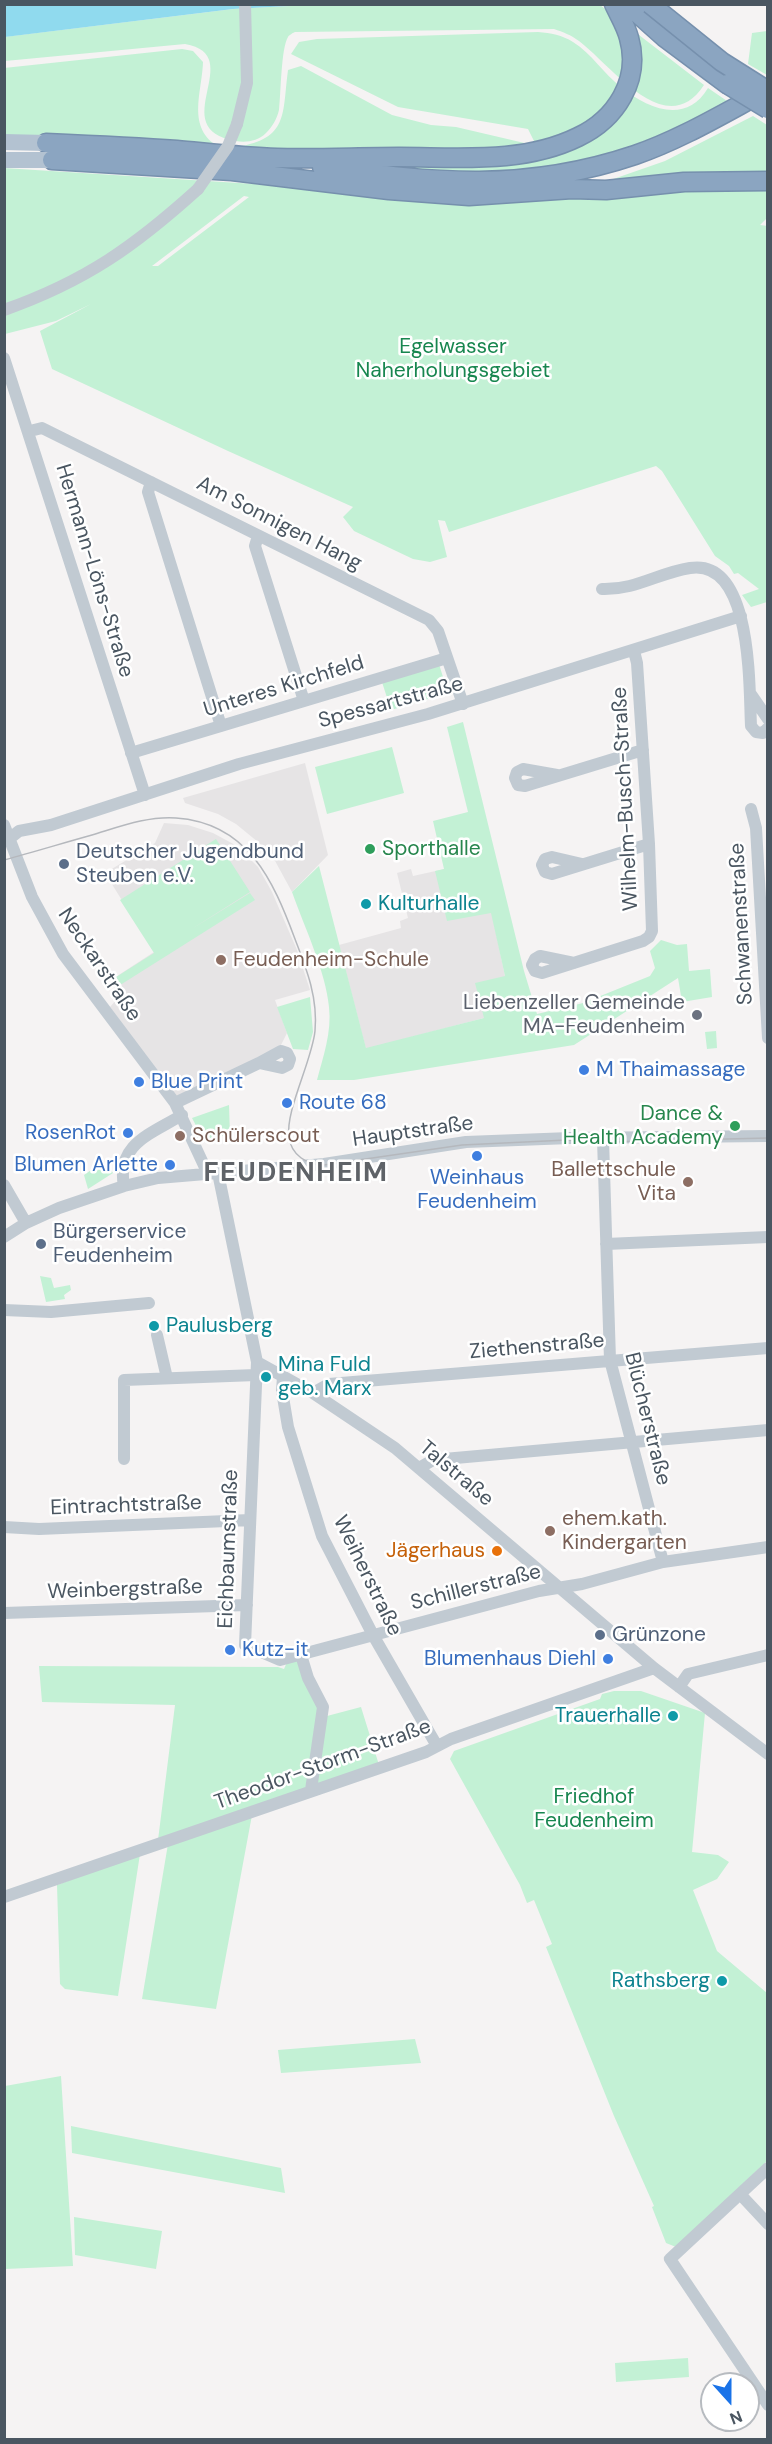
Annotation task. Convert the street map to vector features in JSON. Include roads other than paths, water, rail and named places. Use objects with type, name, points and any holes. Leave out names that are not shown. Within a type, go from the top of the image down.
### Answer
[{"type":"highway","points":[[49,152],[133,147],[276,158],[468,157],[512,155],[558,145],[599,125],[624,96],[631,76],[632,57],[629,39],[614,4]]},
{"type":"highway","points":[[627,4],[700,64],[768,109]]},
{"type":"highway","points":[[650,4],[722,62],[768,91]]},
{"type":"highway","points":[[276,158],[323,167],[423,179],[501,181],[546,178],[591,169],[637,155],[678,137],[768,91]]},
{"type":"highway","points":[[572,189],[657,159],[768,104]]},
{"type":"highway","points":[[49,152],[388,190],[469,196],[572,189],[606,190],[728,180],[768,181]]},
{"type":"main road","points":[[4,142],[49,152]]},
{"type":"main road","points":[[4,160],[49,152]]},
{"type":"street","points":[[4,310],[42,297],[120,254],[159,224],[198,189],[228,146],[237,124],[247,83],[246,9]]},
{"type":"street","name":"Hermann-Löns-Straße","points":[[4,358],[30,431],[146,795]]},
{"type":"street","name":"Am Sonnigen Hang","points":[[30,431],[42,428],[429,620],[438,631],[463,704]]},
{"type":"street","points":[[151,482],[147,492],[221,726]]},
{"type":"street","points":[[258,536],[255,546],[304,701]]},
{"type":"street","points":[[602,589],[620,590],[691,568],[705,569],[717,574],[732,594],[745,629],[751,726],[756,732],[763,733],[768,729]]},
{"type":"street","name":"Spessartstraße","points":[[7,840],[22,839],[51,825],[239,764],[463,704],[741,616]]},
{"type":"street","name":"Wilhelm-Busch-Straße","points":[[574,963],[650,937],[652,931],[643,750],[637,663],[634,651]]},
{"type":"street","name":"Unteres Kirchfeld","points":[[131,753],[447,658]]},
{"type":"street","points":[[750,692],[768,719]]},
{"type":"street","points":[[557,775],[643,750]]},
{"type":"street","name":"Schwanenstraße","points":[[751,809],[756,828],[765,943],[768,1038]]},
{"type":"street","name":"Neckarstraße","points":[[4,825],[7,840],[32,897],[63,954],[175,1103],[213,1174]]},
{"type":"street","points":[[582,864],[649,844]]},
{"type":"street","points":[[175,1103],[259,1063]]},
{"type":"street","points":[[124,1186],[122,1166],[130,1148],[182,1116]]},
{"type":"street","name":"Hauptstraße","points":[[4,1237],[26,1223],[59,1208],[124,1186],[158,1178],[324,1164],[466,1142],[570,1138],[768,1136]]},
{"type":"street","name":"Blücherstraße","points":[[603,1139],[610,1360],[663,1562]]},
{"type":"street","points":[[213,1174],[257,1362]]},
{"type":"street","points":[[4,1185],[26,1223]]},
{"type":"street","points":[[606,1244],[768,1237]]},
{"type":"street","points":[[4,1310],[51,1312],[106,1305],[149,1303]]},
{"type":"street","points":[[157,1335],[167,1378]]},
{"type":"street","name":"Ziethenstraße","points":[[313,1393],[329,1384],[768,1348]]},
{"type":"street","name":"Eichbaumstraße","points":[[257,1362],[245,1645],[280,1660],[301,1655]]},
{"type":"street","name":"Talstraße","points":[[257,1362],[313,1393],[394,1448],[654,1668],[768,1754]]},
{"type":"street","points":[[124,1460],[124,1380],[256,1375]]},
{"type":"street","name":"Weiherstraße","points":[[283,1377],[282,1391],[288,1427],[322,1536],[373,1635],[437,1746]]},
{"type":"street","points":[[419,1468],[433,1460],[768,1430]]},
{"type":"street","name":"Eintrachtstraße","points":[[4,1527],[39,1529],[250,1520]]},
{"type":"street","name":"Schillerstraße","points":[[301,1655],[663,1562],[768,1547]]},
{"type":"street","name":"Weinbergstraße","points":[[4,1613],[247,1605]]},
{"type":"street","points":[[301,1655],[308,1678],[323,1707],[311,1790]]},
{"type":"street","points":[[679,1687],[688,1674],[768,1655]]},
{"type":"street","name":"Theodor-Storm-Straße","points":[[4,1897],[311,1790],[416,1756],[437,1746],[654,1668]]},
{"type":"street","points":[[768,2168],[670,2259],[768,2405]]},
{"type":"street","points":[[740,2193],[768,2224]]},
{"type":"water","points":[[4,5],[307,5],[233,9],[5,37]]},
{"type":"tram line","points":[[4,860],[133,823],[165,818],[201,822],[222,831],[239,843],[267,876],[287,917],[311,984],[315,1007],[315,1031],[289,1126],[290,1143],[296,1154],[306,1161],[324,1165],[462,1145],[567,1140],[603,1142],[768,1138]]},
{"type":"place","name":"Sporthalle","points":[[370,849]]},
{"type":"place","name":"Deutscher Jugendbund Steuben e.V.","points":[[64,864]]},
{"type":"place","name":"Kulturhalle","points":[[366,904]]},
{"type":"place","name":"Feudenheim-Schule","points":[[221,960]]},
{"type":"place","name":"Liebenzeller Gemeinde MA-Feudenheim","points":[[697,1015]]},
{"type":"place","name":"M Thaimassage","points":[[584,1070]]},
{"type":"place","name":"Blue Print","points":[[139,1082]]},
{"type":"place","name":"Route 68","points":[[287,1103]]},
{"type":"place","name":"Dance & Health Academy","points":[[735,1126]]},
{"type":"place","name":"RosenRot","points":[[128,1133]]},
{"type":"place","name":"Schülerscout","points":[[180,1136]]},
{"type":"place","name":"Weinhaus Feudenheim","points":[[477,1156]]},
{"type":"place","name":"Blumen Arlette","points":[[170,1165]]},
{"type":"place","name":"Ballettschule Vita","points":[[688,1182]]},
{"type":"place","name":"Bürgerservice Feudenheim","points":[[41,1244]]},
{"type":"place","name":"Paulusberg","points":[[154,1326]]},
{"type":"place","name":"Mina Fuld geb. Marx","points":[[266,1377]]},
{"type":"place","name":"ehem.kath. Kindergarten","points":[[550,1531]]},
{"type":"place","name":"Jägerhaus","points":[[497,1551]]},
{"type":"place","name":"Grünzone","points":[[600,1635]]},
{"type":"place","name":"Kutz-it","points":[[230,1650]]},
{"type":"place","name":"Blumenhaus Diehl","points":[[608,1659]]},
{"type":"place","name":"Trauerhalle","points":[[673,1716]]},
{"type":"place","name":"Rathsberg","points":[[722,1981]]},
{"type":"district","name":"FEUDENHEIM","points":[[296,1174]]},
{"type":"park label","name":"Egelwasser Naherholungsgebiet","points":[[453,359]]},
{"type":"park label","name":"Friedhof Feudenheim","points":[[594,1809]]}]
